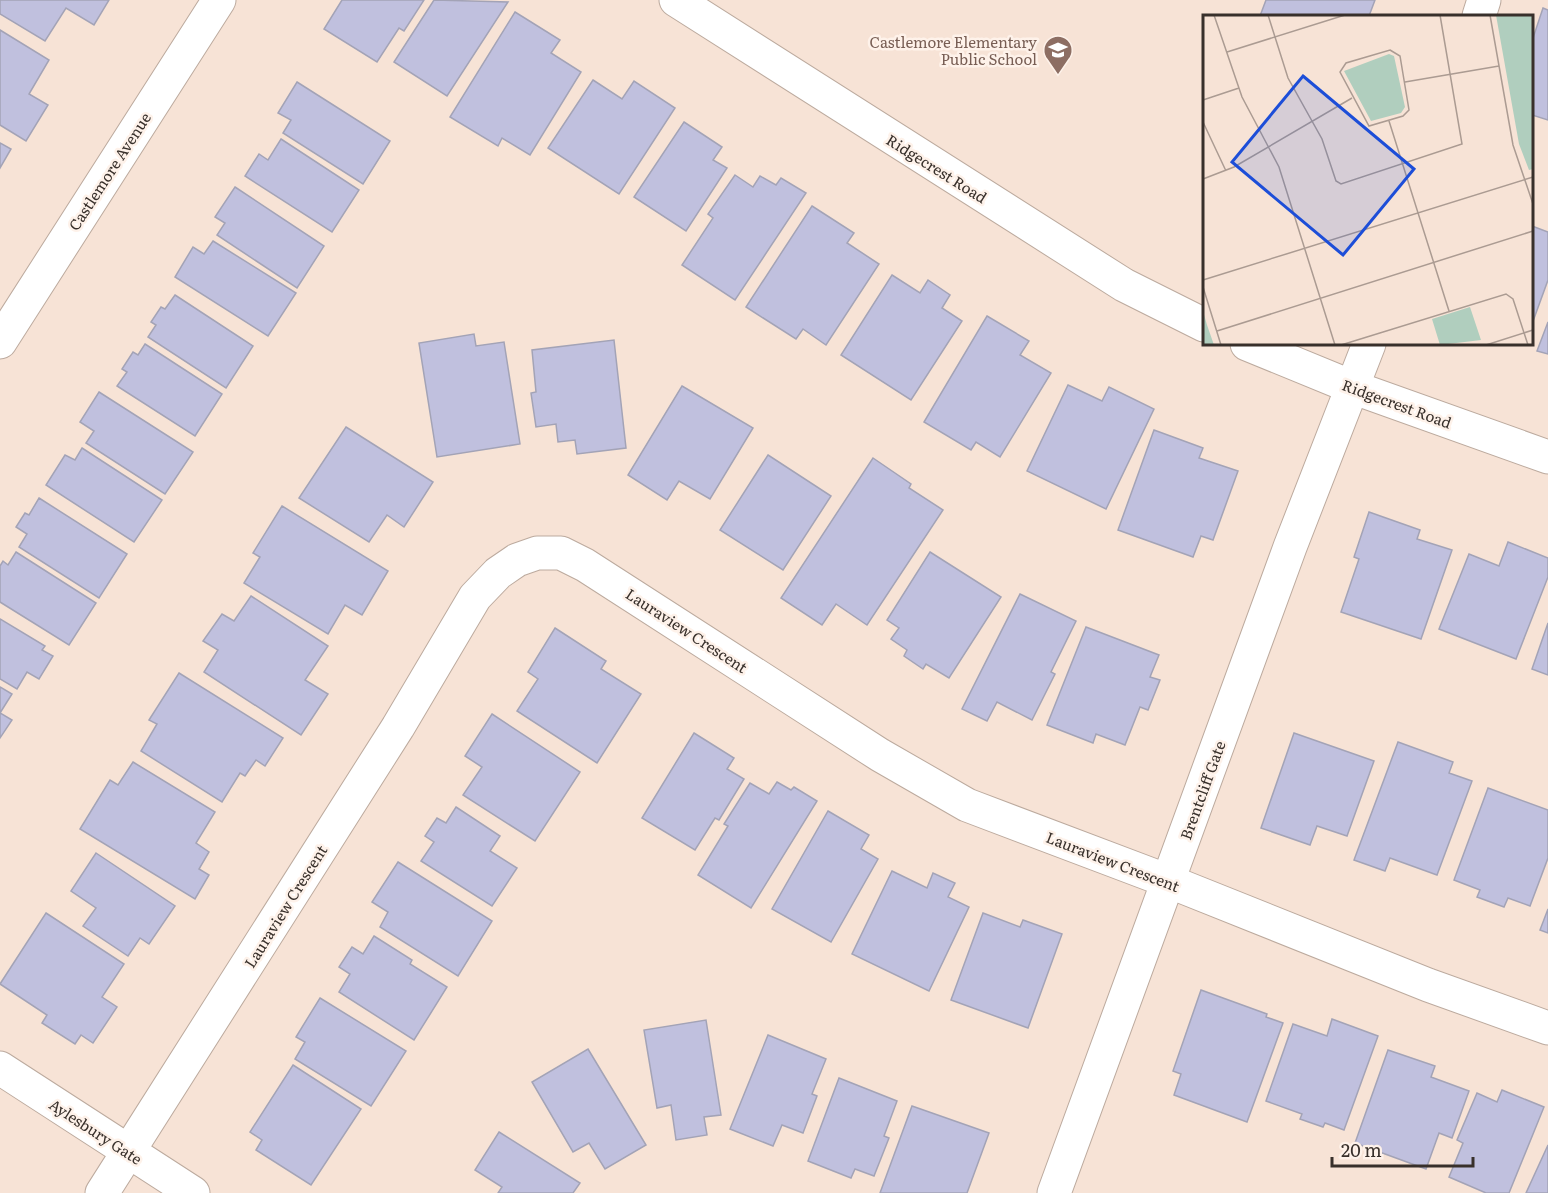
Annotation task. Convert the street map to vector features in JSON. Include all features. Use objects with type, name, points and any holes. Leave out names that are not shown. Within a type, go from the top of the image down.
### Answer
[{"type":"street","name":"Castlemore Avenue","points":[[0,342],[219,0]]},
{"type":"street","name":"Ridgecrest Road","points":[[676,0],[1124,285],[1203,324]]},
{"type":"street","points":[[1479,15],[1484,0]]},
{"type":"street","name":"Ridgecrest Road","points":[[1249,345],[1352,387],[1548,457]]},
{"type":"street","name":"Brentcliff Gate","points":[[1054,1193],[1369,345]]},
{"type":"street","name":"Lauraview Crescent","points":[[102,1193],[398,727],[475,597],[498,573],[517,560],[537,553],[561,553],[605,578],[879,755],[967,805],[1168,881],[1428,985],[1548,1028]]},
{"type":"street","name":"Aylesbury Gate","points":[[0,1068],[192,1193]]},
{"type":"building","points":[[0,0],[109,0],[94,25],[66,8],[45,41],[0,14]]},
{"type":"building","points":[[342,0],[424,0],[404,31],[399,28],[377,62],[324,29]]},
{"type":"building","points":[[434,0],[508,2],[447,96],[394,62]]},
{"type":"building","points":[[1266,0],[1375,0],[1369,15],[1260,15]]},
{"type":"building","points":[[1543,8],[1548,10],[1548,120],[1533,115],[1533,38]]},
{"type":"building","points":[[515,12],[560,40],[551,53],[581,72],[530,155],[502,138],[498,146],[450,117]]},
{"type":"building","points":[[0,30],[49,60],[29,94],[48,105],[26,141],[0,125]]},
{"type":"building","points":[[593,80],[622,99],[634,81],[675,108],[619,194],[548,148]]},
{"type":"building","points":[[297,82],[390,141],[363,184],[283,133],[291,120],[278,113]]},
{"type":"building","points":[[684,122],[722,147],[713,160],[727,168],[686,231],[634,197]]},
{"type":"building","points":[[281,139],[359,190],[332,232],[245,176],[259,154],[268,160]]},
{"type":"building","points":[[0,143],[11,149],[0,168]]},
{"type":"building","points":[[735,175],[753,187],[760,176],[776,185],[781,178],[806,193],[735,300],[682,265],[713,218],[708,214]]},
{"type":"building","points":[[235,187],[324,246],[297,288],[217,235],[225,223],[215,217]]},
{"type":"building","points":[[812,206],[854,233],[847,243],[879,264],[826,345],[803,329],[796,339],[746,307]]},
{"type":"building","points":[[1533,226],[1548,232],[1548,280],[1533,321]]},
{"type":"building","points":[[213,241],[296,293],[268,336],[175,277],[193,247],[204,254]]},
{"type":"building","points":[[892,275],[920,293],[928,280],[950,295],[942,308],[962,321],[911,400],[841,355]]},
{"type":"building","points":[[175,295],[253,346],[226,388],[148,337],[156,325],[151,322],[161,307],[165,309]]},
{"type":"building","points":[[987,316],[1029,341],[1020,355],[1051,373],[1000,457],[976,442],[971,450],[924,422]]},
{"type":"building","points":[[1548,322],[1548,354],[1537,351]]},
{"type":"building","points":[[474,334],[476,346],[504,342],[520,444],[437,457],[419,343]]},
{"type":"building","points":[[614,340],[626,448],[577,454],[575,440],[558,442],[556,424],[536,427],[531,393],[536,392],[532,350]]},
{"type":"building","points":[[145,344],[222,394],[195,436],[117,386],[127,372],[122,369],[133,352],[138,355]]},
{"type":"building","points":[[1068,385],[1102,401],[1109,387],[1154,409],[1106,509],[1027,471]]},
{"type":"building","points":[[682,386],[753,428],[710,499],[679,481],[667,500],[628,475]]},
{"type":"building","points":[[99,392],[193,452],[165,494],[86,443],[94,431],[80,422]]},
{"type":"building","points":[[346,427],[433,482],[404,527],[387,515],[369,542],[299,498]]},
{"type":"building","points":[[1154,430],[1203,448],[1199,458],[1238,471],[1213,540],[1201,536],[1193,557],[1118,530]]},
{"type":"building","points":[[82,448],[162,500],[134,542],[46,485],[65,455],[75,460]]},
{"type":"building","points":[[768,455],[831,496],[783,570],[720,530]]},
{"type":"building","points":[[873,458],[911,484],[909,488],[943,510],[867,625],[836,604],[822,625],[781,598]]},
{"type":"building","points":[[39,498],[127,554],[99,598],[19,547],[27,534],[16,527],[25,513],[29,515]]},
{"type":"building","points":[[282,506],[388,571],[362,615],[345,605],[328,634],[244,583],[260,557],[253,553]]},
{"type":"building","points":[[1369,512],[1420,530],[1417,539],[1452,550],[1421,639],[1341,612],[1359,559],[1354,557]]},
{"type":"building","points":[[1508,542],[1548,558],[1548,577],[1516,659],[1439,629],[1469,554],[1499,566]]},
{"type":"building","points":[[16,552],[96,603],[69,645],[0,602],[0,566],[3,561],[8,565]]},
{"type":"building","points":[[930,552],[1001,597],[949,678],[926,664],[923,669],[904,656],[907,650],[891,639],[899,628],[887,620]]},
{"type":"building","points":[[1020,594],[1076,621],[1051,672],[1055,674],[1032,720],[997,702],[987,721],[962,709]]},
{"type":"building","points":[[251,596],[328,646],[305,680],[328,694],[301,735],[204,672],[218,650],[203,641],[222,614],[234,621]]},
{"type":"building","points":[[0,619],[45,646],[42,650],[53,656],[39,679],[27,672],[17,689],[0,679]]},
{"type":"building","points":[[1548,623],[1548,675],[1532,669]]},
{"type":"building","points":[[1086,627],[1159,655],[1150,677],[1160,680],[1148,710],[1140,707],[1125,745],[1096,734],[1093,743],[1047,725]]},
{"type":"building","points":[[555,628],[606,661],[601,669],[641,694],[597,763],[517,711],[538,679],[528,672]]},
{"type":"building","points":[[179,673],[283,738],[265,766],[256,760],[245,776],[240,773],[222,802],[141,751],[157,724],[149,720]]},
{"type":"building","points":[[0,687],[12,694],[0,713]]},
{"type":"building","points":[[0,713],[12,720],[0,738]]},
{"type":"building","points":[[492,714],[580,772],[535,841],[463,795],[482,767],[465,756]]},
{"type":"building","points":[[694,733],[734,758],[727,769],[744,779],[719,820],[715,818],[695,850],[642,818]]},
{"type":"building","points":[[1294,733],[1374,761],[1347,836],[1317,826],[1310,845],[1261,828]]},
{"type":"building","points":[[1398,742],[1453,762],[1449,773],[1472,781],[1437,875],[1390,858],[1385,871],[1354,860]]},
{"type":"building","points":[[133,762],[215,812],[196,843],[209,852],[199,869],[209,875],[195,899],[80,829],[110,780],[118,785]]},
{"type":"building","points":[[777,782],[791,790],[794,787],[817,801],[751,908],[698,875],[728,826],[724,824],[750,783],[769,794]]},
{"type":"building","points":[[1488,788],[1548,810],[1548,858],[1530,906],[1508,898],[1504,907],[1477,897],[1480,890],[1454,880]]},
{"type":"building","points":[[456,807],[500,836],[490,851],[517,868],[492,906],[421,861],[434,842],[425,836],[437,818],[446,823]]},
{"type":"building","points":[[828,811],[869,835],[861,849],[878,859],[831,942],[772,909]]},
{"type":"building","points":[[96,853],[175,906],[149,944],[140,938],[128,956],[83,926],[96,908],[71,891]]},
{"type":"building","points":[[398,862],[492,921],[458,976],[380,927],[388,912],[372,902]]},
{"type":"building","points":[[892,871],[927,888],[933,873],[955,883],[948,897],[969,907],[929,991],[852,954]]},
{"type":"building","points":[[1548,909],[1548,933],[1540,930]]},
{"type":"building","points":[[46,913],[124,964],[102,997],[117,1007],[93,1043],[81,1035],[75,1044],[42,1023],[47,1015],[0,984]]},
{"type":"building","points":[[983,913],[1020,927],[1023,920],[1062,934],[1028,1028],[951,1000]]},
{"type":"building","points":[[374,936],[412,960],[410,964],[447,987],[414,1040],[339,992],[350,974],[339,967],[352,947],[363,954]]},
{"type":"building","points":[[1201,990],[1267,1014],[1266,1017],[1283,1023],[1247,1122],[1174,1095],[1181,1074],[1173,1071]]},
{"type":"building","points":[[320,998],[406,1051],[371,1106],[295,1059],[305,1042],[296,1037]]},
{"type":"building","points":[[1332,1019],[1378,1036],[1344,1130],[1325,1123],[1323,1127],[1300,1119],[1302,1114],[1266,1101],[1293,1024],[1327,1036]]},
{"type":"building","points":[[706,1020],[721,1115],[704,1117],[707,1135],[676,1140],[671,1105],[657,1108],[644,1030]]},
{"type":"building","points":[[768,1035],[826,1059],[812,1094],[817,1096],[803,1133],[782,1125],[773,1146],[730,1129]]},
{"type":"building","points":[[588,1049],[646,1145],[605,1169],[589,1143],[573,1152],[532,1082]]},
{"type":"building","points":[[1388,1050],[1435,1066],[1431,1077],[1469,1091],[1452,1138],[1439,1133],[1426,1169],[1355,1143]]},
{"type":"building","points":[[293,1065],[361,1109],[311,1185],[256,1150],[262,1140],[250,1132]]},
{"type":"building","points":[[839,1078],[897,1101],[884,1136],[889,1138],[874,1176],[855,1169],[851,1178],[808,1161]]},
{"type":"building","points":[[1502,1090],[1544,1107],[1509,1193],[1486,1193],[1449,1177],[1463,1143],[1457,1140],[1477,1093],[1497,1102]]},
{"type":"building","points":[[912,1106],[989,1133],[967,1193],[880,1193]]},
{"type":"building","points":[[499,1132],[580,1183],[573,1193],[498,1193],[502,1187],[475,1170]]},
{"type":"building","points":[[1548,1145],[1548,1193],[1526,1193]]},
{"type":"place","name":"Castlemore Elementary Public School","points":[[1058,76]]}]
